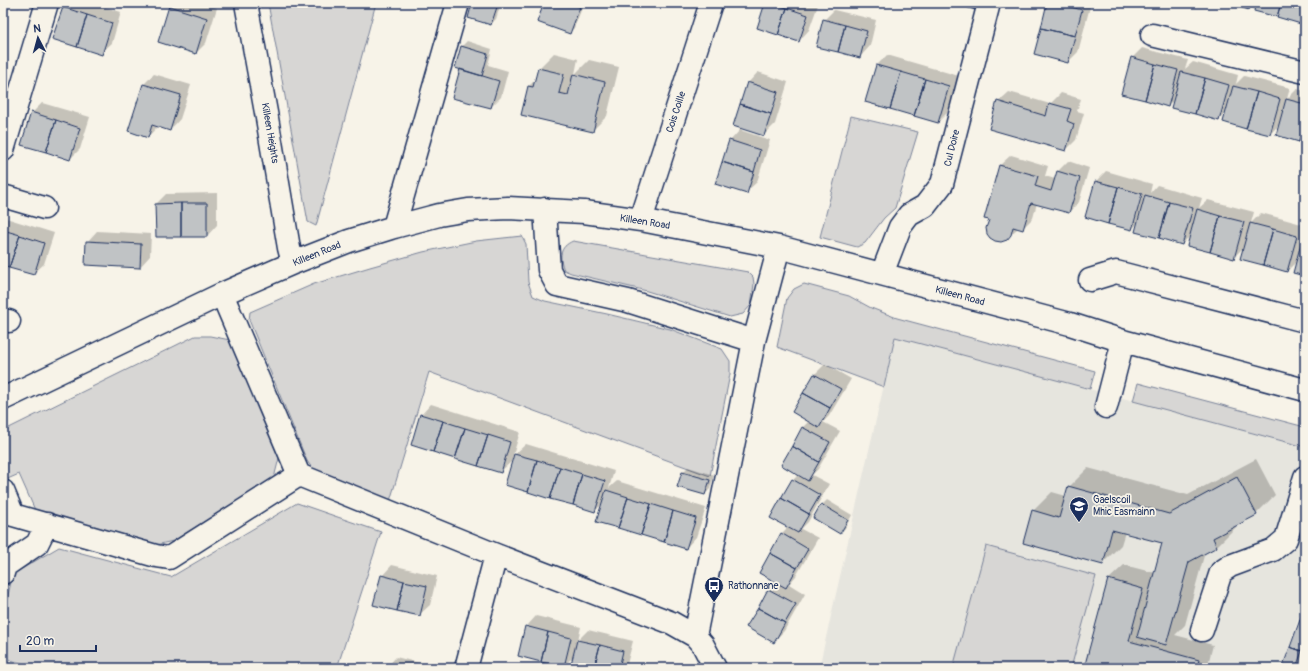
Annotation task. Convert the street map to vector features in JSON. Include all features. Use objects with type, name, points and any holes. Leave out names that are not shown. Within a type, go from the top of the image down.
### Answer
[{"type":"street","points":[[3,150],[47,3]]},
{"type":"street","name":"Killeen Heights","points":[[246,3],[289,248],[293,263]]},
{"type":"street","points":[[394,227],[458,3]]},
{"type":"street","name":"Cois Coille","points":[[641,220],[711,3]]},
{"type":"street","name":"Cul Doire","points":[[882,274],[900,227],[909,215],[926,206],[942,184],[989,3]]},
{"type":"street","points":[[1152,35],[1305,72]]},
{"type":"street","points":[[3,196],[44,208]]},
{"type":"street","name":"Killeen Road","points":[[3,400],[222,294],[348,241],[439,215],[468,210],[508,208],[584,212],[641,220],[779,247],[1070,324],[1123,341],[1305,390]]},
{"type":"street","points":[[545,209],[549,270],[557,285],[628,301],[754,341]]},
{"type":"street","points":[[695,636],[754,341],[779,247]]},
{"type":"street","points":[[1090,280],[1116,272],[1305,322]]},
{"type":"street","points":[[222,294],[299,475],[496,555],[672,623],[695,636],[703,645],[716,668]]},
{"type":"street","points":[[1106,408],[1123,341]]},
{"type":"street","points":[[3,492],[13,515],[156,556],[169,558],[299,475]]},
{"type":"street","points":[[1202,630],[1221,572],[1230,566],[1273,550],[1286,539],[1305,477]]},
{"type":"street","points":[[3,573],[4,566],[37,544],[47,524]]},
{"type":"street","points":[[466,668],[496,555]]},
{"type":"shaded area","points":[[268,3],[376,3],[316,226],[308,222]]},
{"type":"shaded area","points":[[851,116],[918,132],[895,208],[884,218],[865,243],[857,247],[820,237]]},
{"type":"shaded area","points":[[522,236],[526,244],[528,282],[533,296],[545,301],[670,329],[722,349],[730,361],[730,374],[710,476],[429,372],[390,501],[318,476],[307,461],[249,320],[250,312],[314,284],[423,252],[476,241]]},
{"type":"shaded area","points":[[573,241],[748,272],[753,277],[754,284],[751,305],[743,314],[730,317],[647,291],[571,273],[564,270],[561,261],[561,253],[568,243]]},
{"type":"shaded area","points":[[804,284],[849,296],[871,308],[897,318],[1095,371],[1090,389],[895,337],[884,387],[777,347],[787,298],[794,289]]},
{"type":"shaded area","points":[[195,336],[210,336],[230,340],[279,458],[274,478],[173,541],[156,545],[35,510],[19,474],[3,481],[3,431]]},
{"type":"shaded area","name":"Gaelscoil Mhic Easmainn","points":[[895,337],[1305,447],[1305,599],[1282,668],[819,668]]},
{"type":"shaded area","points":[[1138,383],[1305,427],[1305,447],[1133,401]]},
{"type":"shaded area","points":[[297,503],[381,532],[337,668],[39,668],[3,658],[3,616],[13,574],[59,547],[171,577]]},
{"type":"shaded area","points":[[986,546],[1096,576],[1071,668],[953,668]]},
{"type":"building","points":[[472,3],[483,3],[497,7],[491,25],[468,18]]},
{"type":"building","points":[[544,3],[570,3],[580,7],[570,34],[537,22]]},
{"type":"building","points":[[765,3],[787,8],[778,35],[757,28]]},
{"type":"building","points":[[953,3],[977,3],[975,10]]},
{"type":"building","points":[[1047,3],[1056,3],[1082,10],[1075,36],[1041,28]]},
{"type":"building","points":[[1226,3],[1251,3],[1249,10]]},
{"type":"building","points":[[1256,3],[1281,3],[1277,17],[1254,11]]},
{"type":"building","points":[[1281,3],[1305,3],[1301,24],[1277,17]]},
{"type":"building","points":[[169,6],[207,18],[196,54],[158,42]]},
{"type":"building","points":[[63,7],[87,15],[77,47],[52,39]]},
{"type":"building","points":[[787,8],[808,15],[799,42],[778,35]]},
{"type":"building","points":[[87,15],[112,23],[102,55],[77,47]]},
{"type":"building","points":[[823,19],[845,25],[838,52],[816,47]]},
{"type":"building","points":[[845,25],[867,31],[860,58],[838,52]]},
{"type":"building","points":[[1041,28],[1075,36],[1068,63],[1034,54]]},
{"type":"building","points":[[461,46],[488,54],[482,76],[455,68]]},
{"type":"building","points":[[1131,57],[1155,64],[1145,100],[1121,94]]},
{"type":"building","points":[[1155,64],[1178,70],[1168,107],[1145,100]]},
{"type":"building","points":[[876,65],[901,72],[890,109],[865,102]]},
{"type":"building","points":[[538,68],[564,74],[559,93],[568,95],[573,74],[605,82],[593,132],[521,115],[528,86],[533,87]]},
{"type":"building","points":[[460,69],[499,81],[491,108],[452,98]]},
{"type":"building","points":[[901,72],[925,79],[914,116],[890,109]]},
{"type":"building","points":[[1181,72],[1205,78],[1195,114],[1171,108]]},
{"type":"building","points":[[1205,78],[1229,85],[1219,121],[1195,114]]},
{"type":"building","points":[[925,79],[949,86],[938,123],[914,116]]},
{"type":"building","points":[[747,82],[778,92],[771,114],[740,104]]},
{"type":"building","points":[[143,84],[181,95],[170,131],[152,125],[148,138],[128,131]]},
{"type":"building","points":[[1233,86],[1257,92],[1246,129],[1223,122]]},
{"type":"building","points":[[1257,92],[1280,99],[1270,135],[1246,129]]},
{"type":"building","points":[[1286,99],[1305,104],[1305,122],[1299,142],[1276,135]]},
{"type":"building","points":[[997,101],[1046,116],[1049,103],[1071,109],[1067,121],[1074,124],[1066,151],[989,129]]},
{"type":"building","points":[[740,104],[771,114],[764,136],[733,126]]},
{"type":"building","points":[[31,112],[56,120],[46,152],[21,145]]},
{"type":"building","points":[[56,120],[80,128],[70,160],[46,152]]},
{"type":"building","points":[[1305,122],[1305,143],[1299,142]]},
{"type":"building","points":[[729,140],[760,150],[754,172],[722,162]]},
{"type":"building","points":[[722,162],[754,172],[747,194],[715,184]]},
{"type":"building","points":[[999,165],[1038,176],[1035,186],[1051,191],[1057,171],[1080,178],[1069,213],[1031,203],[1023,230],[1013,227],[1011,235],[1007,240],[1001,242],[990,238],[987,234],[986,228],[989,220],[984,219]]},
{"type":"building","points":[[1095,181],[1118,187],[1108,224],[1085,217]]},
{"type":"building","points":[[1118,187],[1142,194],[1132,230],[1108,224]]},
{"type":"building","points":[[1145,195],[1169,202],[1159,238],[1135,232]]},
{"type":"building","points":[[1169,202],[1193,208],[1182,245],[1159,238]]},
{"type":"building","points":[[181,203],[181,237],[156,237],[155,204]]},
{"type":"building","points":[[181,203],[207,203],[207,237],[181,237]]},
{"type":"building","points":[[1197,209],[1220,216],[1210,252],[1187,246]]},
{"type":"building","points":[[1220,216],[1244,222],[1234,259],[1210,252]]},
{"type":"building","points":[[1250,223],[1273,229],[1263,265],[1240,259]]},
{"type":"building","points":[[1273,229],[1297,236],[1287,272],[1263,265]]},
{"type":"building","points":[[3,230],[20,235],[9,268],[3,266]]},
{"type":"building","points":[[20,235],[44,243],[34,275],[9,268]]},
{"type":"building","points":[[1303,236],[1305,237],[1305,276],[1293,273]]},
{"type":"building","points":[[86,241],[141,244],[140,268],[85,265]]},
{"type":"building","points":[[814,374],[841,389],[830,408],[803,393]]},
{"type":"building","points":[[803,393],[830,408],[819,428],[792,412]]},
{"type":"building","points":[[420,414],[443,421],[433,452],[411,445]]},
{"type":"building","points":[[443,421],[465,428],[455,459],[433,452]]},
{"type":"building","points":[[802,427],[830,442],[819,462],[792,446]]},
{"type":"building","points":[[465,428],[488,435],[478,466],[455,459]]},
{"type":"building","points":[[488,435],[510,442],[501,473],[478,466]]},
{"type":"building","points":[[792,446],[819,462],[808,481],[781,465]]},
{"type":"building","points":[[514,454],[537,460],[528,492],[505,485]]},
{"type":"building","points":[[537,460],[560,467],[550,499],[528,492]]},
{"type":"building","points":[[560,467],[582,474],[573,505],[550,499]]},
{"type":"building","points":[[682,472],[710,480],[705,495],[677,487]]},
{"type":"building","points":[[582,474],[605,481],[595,512],[573,505]]},
{"type":"building","points":[[1237,477],[1257,515],[1213,538],[1217,547],[1189,562],[1166,645],[1137,637],[1162,543],[1112,530],[1103,565],[1023,543],[1032,510],[1059,518],[1068,486],[1169,514]]},
{"type":"building","points":[[792,479],[820,495],[809,514],[781,498]]},
{"type":"building","points":[[606,490],[628,497],[618,528],[596,522]]},
{"type":"building","points":[[628,497],[651,504],[641,535],[618,528]]},
{"type":"building","points":[[781,498],[809,514],[798,533],[770,518]]},
{"type":"building","points":[[651,504],[673,511],[664,542],[641,535]]},
{"type":"building","points":[[821,504],[848,520],[840,534],[813,518]]},
{"type":"building","points":[[673,511],[696,518],[686,549],[664,542]]},
{"type":"building","points":[[781,533],[808,549],[797,568],[770,553]]},
{"type":"building","points":[[770,553],[797,568],[786,588],[759,573]]},
{"type":"building","points":[[381,575],[404,581],[397,611],[373,605]]},
{"type":"building","points":[[1108,579],[1143,589],[1129,641],[1199,660],[1197,668],[1084,668]]},
{"type":"building","points":[[404,581],[427,586],[420,616],[397,611]]},
{"type":"building","points":[[768,589],[796,604],[785,623],[758,608]]},
{"type":"building","points":[[758,608],[785,623],[774,643],[746,627]]},
{"type":"building","points":[[1301,617],[1305,619],[1305,641],[1301,651],[1290,647]]},
{"type":"building","points":[[525,626],[548,632],[541,662],[518,656]]},
{"type":"building","points":[[548,632],[571,638],[564,667],[541,662]]},
{"type":"building","points":[[577,640],[600,645],[594,668],[570,668]]},
{"type":"building","points":[[600,645],[623,651],[619,668],[594,668]]},
{"type":"building","points":[[1290,647],[1302,651],[1296,668],[1282,668]]},
{"type":"place","name":"Gaelscoil Mhic Easmainn","points":[[1079,523]]},
{"type":"place","name":"Rathonnane","points":[[714,603]]}]
